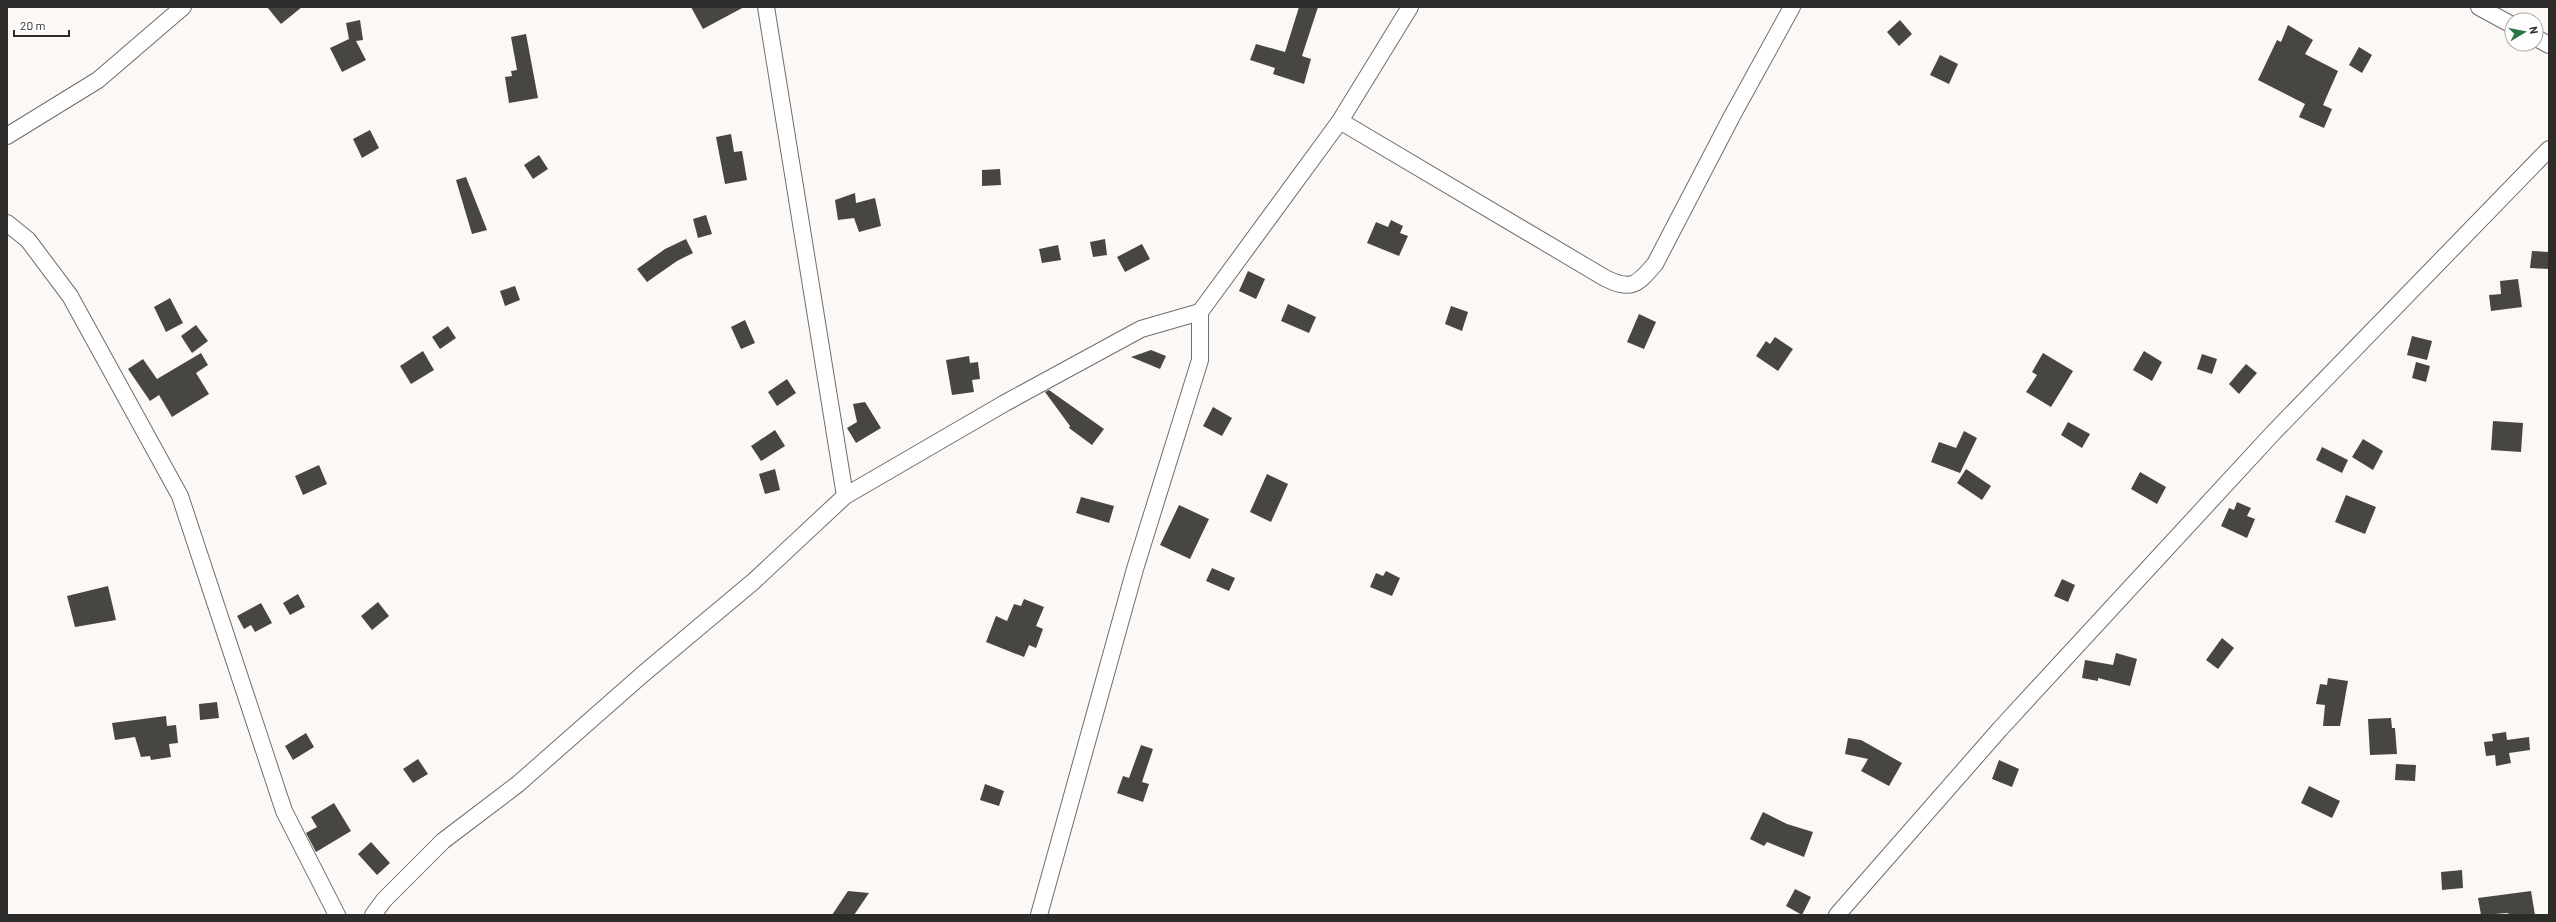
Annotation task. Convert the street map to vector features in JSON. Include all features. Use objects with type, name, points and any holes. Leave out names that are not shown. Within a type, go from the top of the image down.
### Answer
[{"type":"street","points":[[7,136],[98,80],[183,7]]},
{"type":"street","points":[[766,7],[845,496]]},
{"type":"street","points":[[1039,915],[1135,569],[1200,360],[1200,312],[1340,121],[1410,7]]},
{"type":"street","points":[[1340,121],[1605,278],[1620,286],[1629,285],[1641,281],[1655,264],[1792,7]]},
{"type":"street","points":[[2479,7],[2504,21]]},
{"type":"street","points":[[1837,915],[2000,729],[2268,437],[2549,149]]},
{"type":"street","points":[[7,223],[28,240],[70,296],[180,496],[284,811],[337,915]]},
{"type":"street","points":[[373,915],[384,900],[443,841],[518,784],[643,674],[754,581],[845,496],[1005,403],[1141,330],[1200,312]]},
{"type":"building","points":[[267,7],[302,7],[281,24]]},
{"type":"building","points":[[691,7],[744,7],[703,29]]},
{"type":"building","points":[[1299,7],[1318,7],[1302,56],[1311,59],[1304,84],[1273,74],[1275,68],[1250,60],[1256,44],[1285,52]]},
{"type":"building","points":[[360,20],[363,40],[356,41],[366,60],[342,72],[330,48],[349,39],[346,23]]},
{"type":"building","points":[[1900,20],[1912,34],[1899,46],[1887,32]]},
{"type":"building","points":[[2288,25],[2313,40],[2305,54],[2338,71],[2323,105],[2332,109],[2324,128],[2299,117],[2305,104],[2258,80],[2277,40],[2281,42]]},
{"type":"building","points":[[526,34],[538,98],[509,103],[505,77],[512,76],[511,71],[517,70],[511,37]]},
{"type":"building","points":[[2359,47],[2372,55],[2362,73],[2349,65]]},
{"type":"building","points":[[1940,55],[1958,64],[1949,84],[1930,75]]},
{"type":"building","points":[[370,130],[379,148],[362,158],[353,139]]},
{"type":"building","points":[[731,134],[734,152],[742,151],[747,180],[725,184],[716,137]]},
{"type":"building","points":[[539,155],[548,169],[533,179],[524,165]]},
{"type":"building","points":[[1000,169],[1001,185],[982,186],[982,170]]},
{"type":"building","points":[[466,177],[487,230],[472,234],[456,180]]},
{"type":"building","points":[[855,193],[856,203],[875,198],[881,226],[859,232],[854,218],[838,220],[835,200]]},
{"type":"building","points":[[706,215],[712,234],[698,238],[693,219]]},
{"type":"building","points":[[1391,220],[1403,226],[1400,233],[1408,236],[1399,256],[1367,243],[1376,222],[1388,227]]},
{"type":"building","points":[[686,239],[693,253],[677,261],[647,282],[637,269],[665,249]]},
{"type":"building","points":[[1105,239],[1107,255],[1093,257],[1090,242]]},
{"type":"building","points":[[1142,244],[1150,259],[1125,272],[1117,257]]},
{"type":"building","points":[[1058,245],[1061,260],[1042,263],[1039,249]]},
{"type":"building","points":[[2532,251],[2549,252],[2549,269],[2530,268]]},
{"type":"building","points":[[1248,271],[1265,279],[1256,299],[1239,291]]},
{"type":"building","points":[[2518,279],[2522,307],[2491,311],[2489,295],[2501,294],[2500,281]]},
{"type":"building","points":[[515,286],[520,300],[505,306],[500,291]]},
{"type":"building","points":[[170,298],[183,323],[166,332],[154,307]]},
{"type":"building","points":[[1288,304],[1316,317],[1309,333],[1281,321]]},
{"type":"building","points":[[1451,306],[1468,312],[1462,331],[1445,324]]},
{"type":"building","points":[[1639,314],[1656,322],[1644,349],[1627,342]]},
{"type":"building","points":[[745,320],[755,343],[741,349],[731,327]]},
{"type":"building","points":[[196,325],[208,341],[192,353],[181,336]]},
{"type":"building","points":[[448,326],[456,338],[440,349],[432,337]]},
{"type":"building","points":[[2412,336],[2432,341],[2427,360],[2407,355]]},
{"type":"building","points":[[1775,337],[1793,349],[1778,371],[1756,356],[1766,341],[1770,344]]},
{"type":"building","points":[[1151,350],[1166,356],[1160,369],[1131,357]]},
{"type":"building","points":[[423,351],[434,370],[411,384],[400,366]]},
{"type":"building","points":[[2144,351],[2162,362],[2152,381],[2133,370]]},
{"type":"building","points":[[201,353],[208,365],[196,373],[209,394],[172,417],[159,395],[150,401],[128,369],[143,359],[157,379]]},
{"type":"building","points":[[2043,353],[2073,371],[2051,407],[2026,392],[2037,375],[2032,372]]},
{"type":"building","points":[[2202,354],[2217,359],[2212,374],[2197,369]]},
{"type":"building","points":[[969,356],[970,363],[978,362],[980,379],[972,380],[974,392],[952,395],[946,360]]},
{"type":"building","points":[[2416,362],[2430,366],[2426,382],[2412,378]]},
{"type":"building","points":[[2246,364],[2257,373],[2239,394],[2229,384]]},
{"type":"building","points":[[787,379],[796,393],[777,406],[768,392]]},
{"type":"building","points":[[1049,390],[1104,429],[1092,445],[1069,428],[1070,426],[1045,392]]},
{"type":"building","points":[[865,402],[881,428],[856,443],[847,428],[857,422],[853,404]]},
{"type":"building","points":[[1213,407],[1232,418],[1222,436],[1203,426]]},
{"type":"building","points":[[2493,421],[2523,423],[2521,452],[2491,450]]},
{"type":"building","points":[[2068,422],[2090,434],[2082,448],[2061,435]]},
{"type":"building","points":[[775,430],[785,446],[761,461],[751,446]]},
{"type":"building","points":[[1964,431],[1977,438],[1960,473],[1931,462],[1939,442],[1956,448]]},
{"type":"building","points":[[2363,439],[2383,451],[2373,470],[2352,457]]},
{"type":"building","points":[[2322,447],[2348,460],[2342,473],[2316,460]]},
{"type":"building","points":[[319,465],[327,484],[303,495],[295,476]]},
{"type":"building","points":[[775,469],[780,490],[765,494],[759,474]]},
{"type":"building","points":[[1966,469],[1991,486],[1982,500],[1957,483]]},
{"type":"building","points":[[2140,472],[2166,487],[2157,504],[2131,489]]},
{"type":"building","points":[[1267,474],[1288,484],[1271,522],[1250,512]]},
{"type":"building","points":[[2346,495],[2376,507],[2365,534],[2335,522]]},
{"type":"building","points":[[1081,497],[1114,506],[1109,523],[1076,513]]},
{"type":"building","points":[[2237,502],[2251,508],[2247,516],[2255,519],[2247,538],[2221,526],[2229,508],[2234,510]]},
{"type":"building","points":[[1179,505],[1209,519],[1190,559],[1160,545]]},
{"type":"building","points":[[1212,568],[1235,578],[1229,591],[1206,581]]},
{"type":"building","points":[[1386,571],[1400,578],[1392,596],[1370,587],[1376,573],[1383,576]]},
{"type":"building","points":[[2062,579],[2075,585],[2068,602],[2054,596]]},
{"type":"building","points":[[108,586],[116,620],[75,627],[67,596]]},
{"type":"building","points":[[298,594],[305,607],[290,615],[283,603]]},
{"type":"building","points":[[1024,599],[1044,607],[1036,626],[1043,629],[1036,648],[1029,645],[1024,657],[986,642],[996,616],[1007,621],[1014,604],[1021,606]]},
{"type":"building","points":[[378,602],[389,616],[372,630],[361,616]]},
{"type":"building","points":[[261,603],[272,623],[255,632],[251,625],[244,629],[237,616]]},
{"type":"building","points":[[2222,638],[2234,648],[2218,669],[2206,660]]},
{"type":"building","points":[[2116,653],[2137,659],[2130,686],[2098,678],[2098,681],[2082,678],[2085,660],[2113,665]]},
{"type":"building","points":[[2328,678],[2348,681],[2340,726],[2323,726],[2325,705],[2316,704],[2320,684],[2327,685]]},
{"type":"building","points":[[217,702],[219,718],[200,720],[199,704]]},
{"type":"building","points":[[166,716],[167,726],[176,725],[178,743],[169,744],[171,757],[151,760],[150,756],[141,757],[135,737],[115,740],[112,723]]},
{"type":"building","points":[[2391,718],[2392,728],[2395,728],[2397,754],[2370,755],[2368,719]]},
{"type":"building","points":[[2506,732],[2507,740],[2529,737],[2530,750],[2509,753],[2511,763],[2496,766],[2495,755],[2486,756],[2484,742],[2493,741],[2492,734]]},
{"type":"building","points":[[306,733],[314,747],[293,760],[285,746]]},
{"type":"building","points":[[1848,738],[1861,740],[1902,763],[1889,786],[1861,771],[1868,759],[1845,754]]},
{"type":"building","points":[[1141,745],[1153,749],[1142,782],[1149,784],[1143,802],[1117,793],[1123,776],[1129,778]]},
{"type":"building","points":[[418,759],[428,774],[413,783],[403,769]]},
{"type":"building","points":[[1999,760],[2019,769],[2012,787],[1992,779]]},
{"type":"building","points":[[2396,764],[2416,765],[2415,781],[2395,780]]},
{"type":"building","points":[[985,784],[1004,791],[999,806],[980,800]]},
{"type":"building","points":[[2309,786],[2340,801],[2332,818],[2301,803]]},
{"type":"building","points":[[334,803],[351,831],[316,852],[306,833],[317,827],[311,817]]},
{"type":"building","points":[[1763,812],[1787,824],[1813,832],[1804,857],[1767,842],[1764,846],[1750,839]]},
{"type":"building","points":[[371,842],[390,863],[377,875],[358,854]]},
{"type":"building","points":[[2462,870],[2463,888],[2442,890],[2441,872]]},
{"type":"building","points":[[1795,889],[1811,897],[1802,915],[1786,906]]},
{"type":"building","points":[[848,891],[869,893],[854,915],[832,915]]},
{"type":"building","points":[[2531,891],[2535,915],[2509,915],[2508,913],[2481,915],[2478,898]]}]
